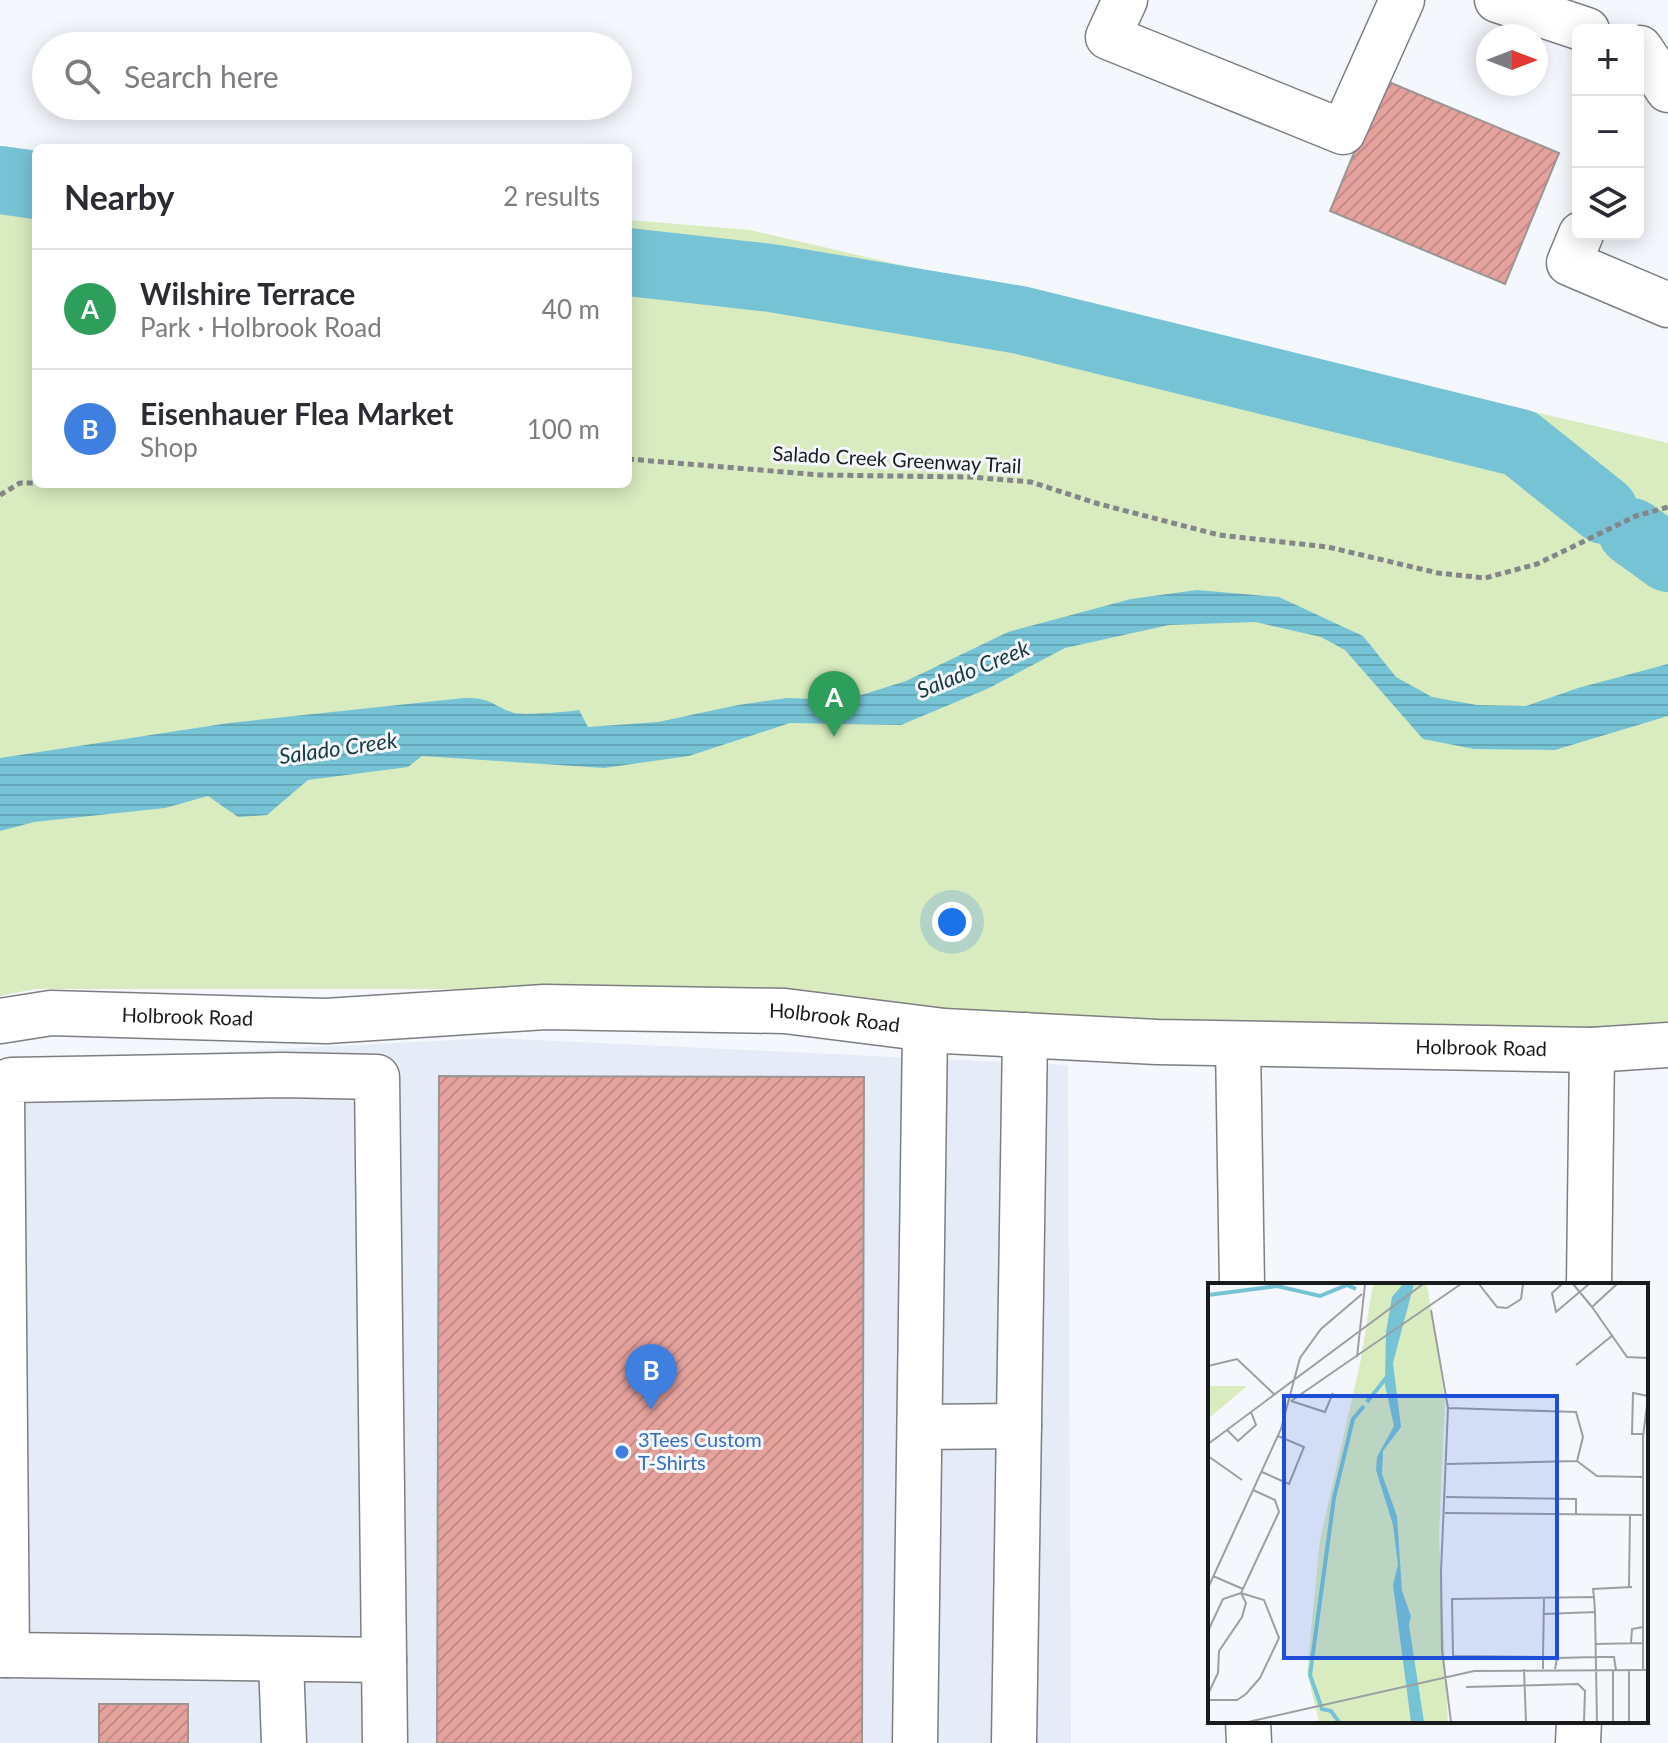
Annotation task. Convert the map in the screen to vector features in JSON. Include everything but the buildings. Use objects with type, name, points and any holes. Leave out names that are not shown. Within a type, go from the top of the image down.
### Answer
[{"type":"street","points":[[1125,0],[1108,37],[1343,132],[1402,0]]},
{"type":"street","points":[[1497,0],[1572,25]]},
{"type":"street","points":[[1646,50],[1668,90]]},
{"type":"street","points":[[1579,240],[1569,263],[1668,305]]},
{"type":"street","name":"Holbrook Road","points":[[0,1021],[51,1013],[284,1020],[380,1018],[545,1007],[785,1011],[925,1029],[1238,1044],[1592,1050],[1668,1045]]},
{"type":"street","points":[[380,1018],[377,1077],[385,1743]]},
{"type":"street","points":[[283,1075],[284,1020]]},
{"type":"street","points":[[915,1743],[925,1029]]},
{"type":"street","points":[[1014,1743],[1025,1035]]},
{"type":"street","points":[[1238,1044],[1242,1283]]},
{"type":"street","points":[[1589,1283],[1592,1050]]},
{"type":"street","points":[[377,1077],[283,1075],[11,1080],[2,1097],[3,1655],[384,1660]]},
{"type":"street","points":[[920,1427],[1019,1426]]},
{"type":"street","points":[[281,1660],[284,1743]]},
{"type":"street","points":[[1248,1723],[1249,1743]]},
{"type":"street","points":[[1578,1743],[1579,1723]]},
{"type":"path","name":"Salado Creek Greenway Trail","points":[[632,459],[820,475],[970,477],[1031,482],[1099,504],[1219,535],[1328,547],[1438,573],[1485,578],[1537,564],[1636,516],[1668,507]]},
{"type":"path","points":[[0,495],[20,483],[32,483]]},
{"type":"shaded area","points":[[492,1038],[1068,1065],[1071,1743],[0,1743],[0,1064]]},
{"type":"green space","points":[[0,159],[32,163],[32,488],[632,488],[632,220],[750,230],[1668,443],[1668,1028],[1091,1024],[771,989],[35,989],[0,996]]},
{"type":"water","name":"Salado Creek","points":[[1197,590],[1279,597],[1363,636],[1396,677],[1432,697],[1477,705],[1526,706],[1578,688],[1668,664],[1668,716],[1555,750],[1474,749],[1423,739],[1345,650],[1321,637],[1255,622],[1169,625],[1065,648],[987,689],[901,725],[790,723],[689,756],[604,768],[422,756],[408,767],[308,780],[267,815],[238,817],[208,796],[165,808],[34,822],[0,831],[0,758],[229,723],[464,698],[487,701],[518,714],[579,710],[588,727],[658,722],[787,698],[845,700],[906,681],[1008,632],[1131,599]]},
{"type":"waterway","points":[[0,180],[32,184]]},
{"type":"waterway","points":[[632,262],[771,278],[1020,320],[1520,443],[1604,510]]},
{"type":"waterway","points":[[1632,532],[1668,558]]},
{"type":"place","name":"Wilshire Terrace","points":[[834,737]]},
{"type":"place","name":"Eisenhauer Flea Market","points":[[651,1410]]},
{"type":"place","name":"3Tees Custom T-Shirts","points":[[622,1452]]}]
